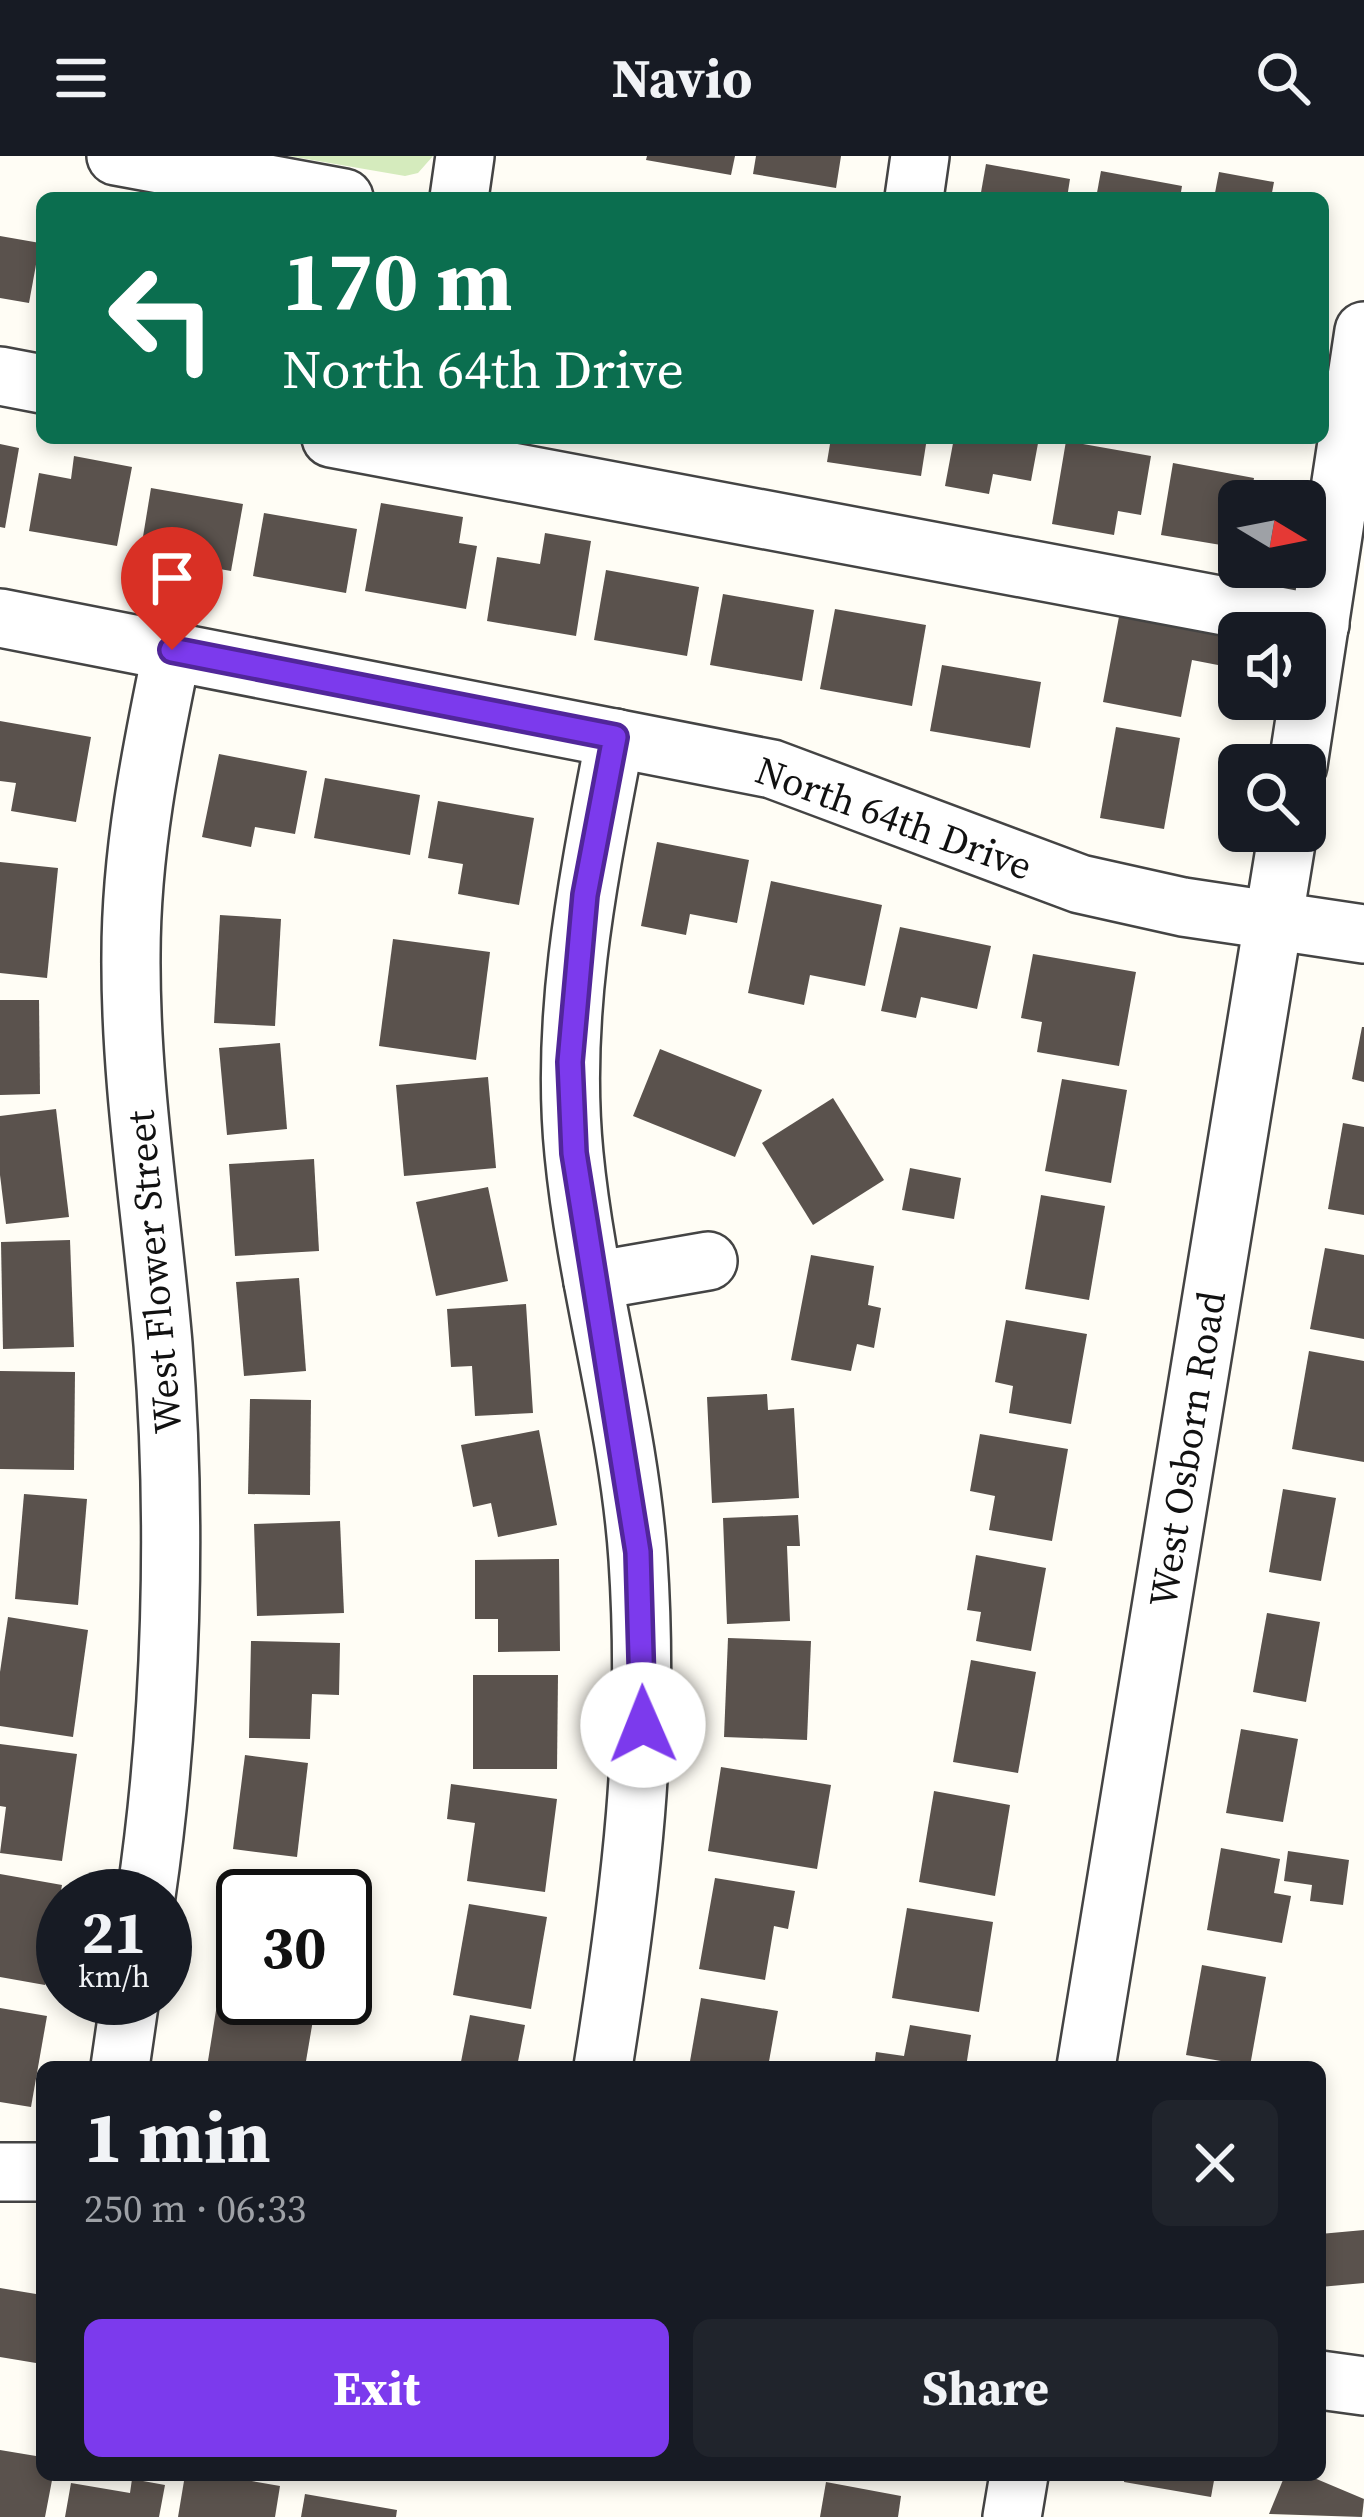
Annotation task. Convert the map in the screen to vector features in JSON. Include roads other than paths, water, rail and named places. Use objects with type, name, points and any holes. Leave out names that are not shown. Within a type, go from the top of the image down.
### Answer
[{"type":"street","points":[[116,156],[311,192]]},
{"type":"street","points":[[460,192],[465,156]]},
{"type":"street","points":[[915,192],[920,156]]},
{"type":"street","points":[[1321,612],[1339,390],[1364,331]]},
{"type":"street","points":[[0,376],[36,383]]},
{"type":"street","points":[[363,444],[1256,612]]},
{"type":"street","name":"North 64th Drive","points":[[0,618],[772,769],[1080,884],[1184,907],[1364,934]]},
{"type":"street","name":"West Flower Street","points":[[149,1869],[164,1696],[168,1417],[131,956],[142,807],[172,650]]},
{"type":"street","points":[[604,2061],[637,1831],[643,1682],[638,1552],[574,1153],[570,1062],[585,895],[615,737]]},
{"type":"street","name":"West Osborn Road","points":[[1087,2061],[1285,852]]},
{"type":"street","points":[[593,1281],[709,1261]]},
{"type":"street","points":[[121,2061],[126,2025]]},
{"type":"street","points":[[0,2172],[36,2172]]},
{"type":"street","points":[[1326,2381],[1364,2386]]},
{"type":"street","points":[[1012,2517],[1018,2481]]}]
